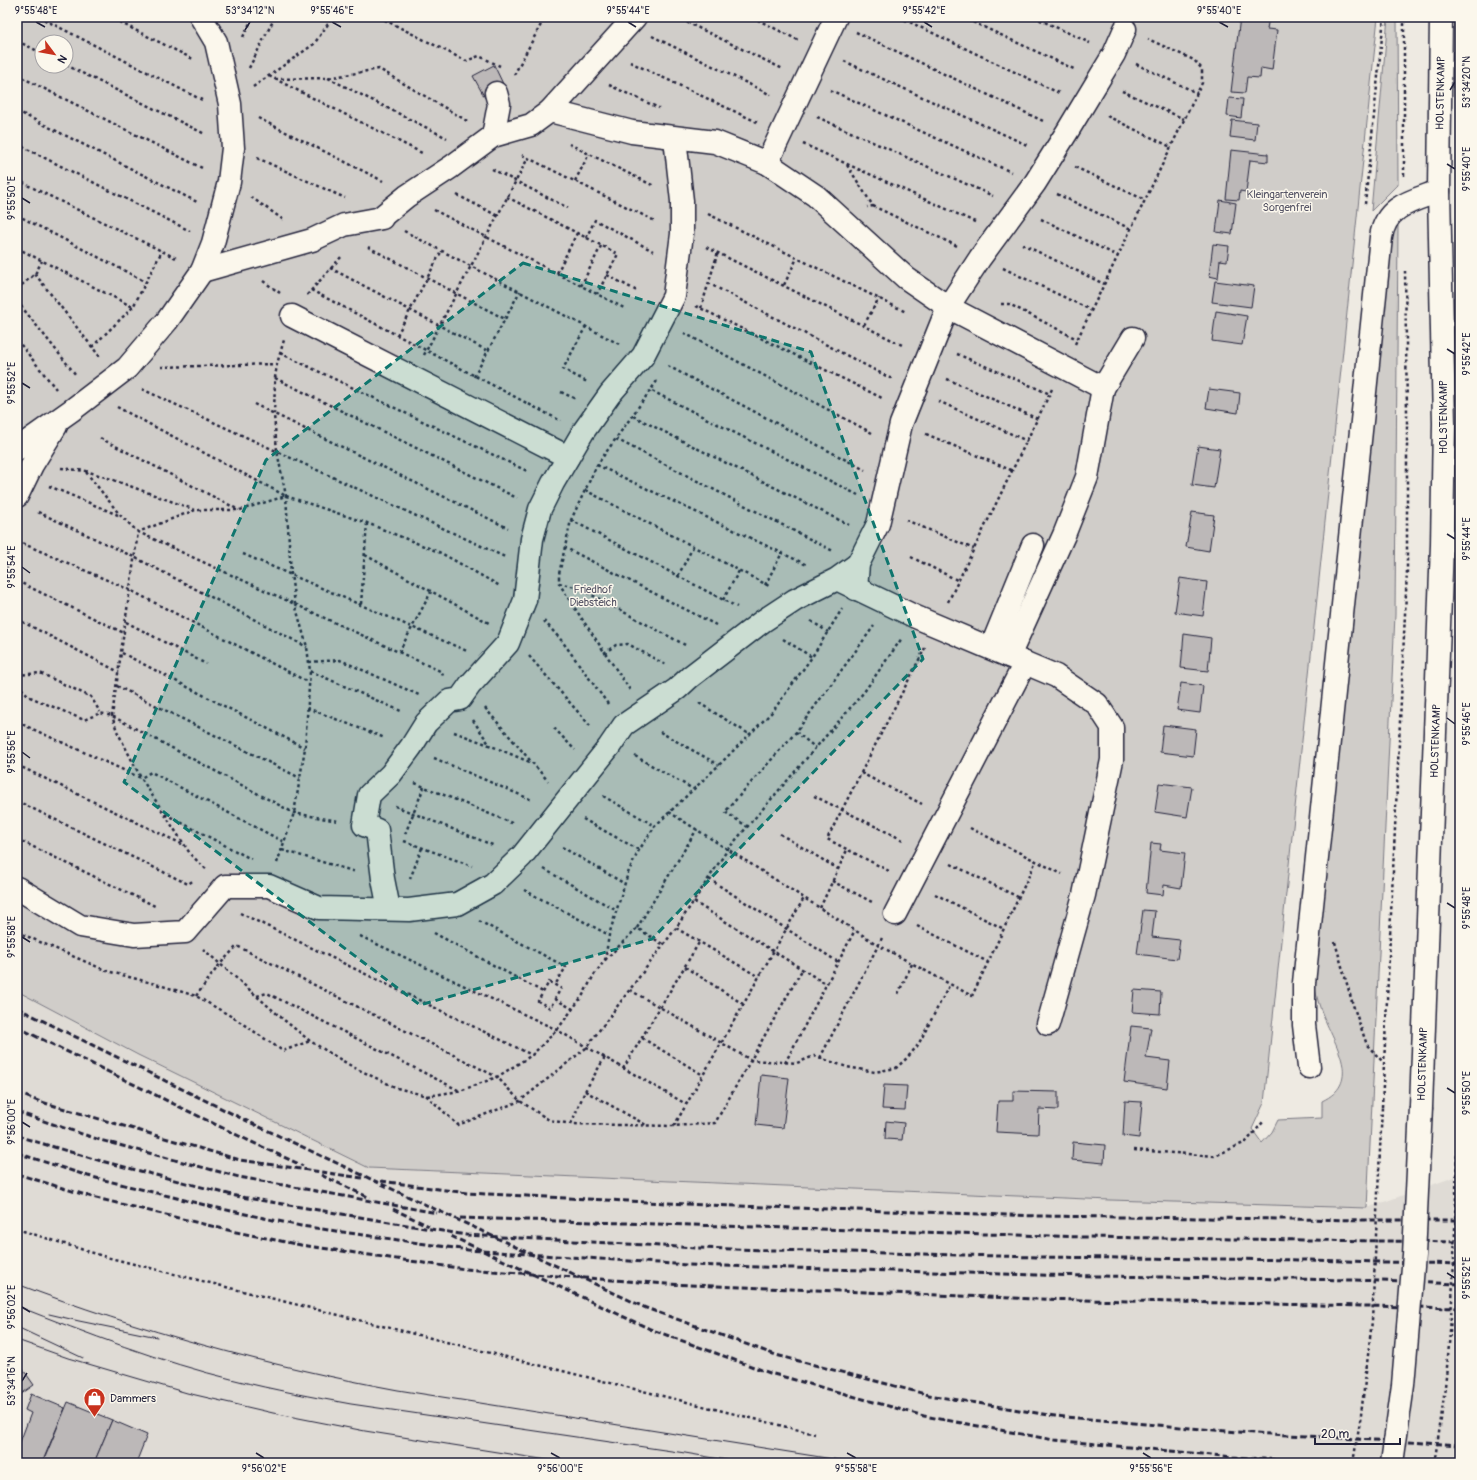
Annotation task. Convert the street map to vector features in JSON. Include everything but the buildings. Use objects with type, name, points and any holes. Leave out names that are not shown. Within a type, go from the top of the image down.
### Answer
[{"type":"main road","points":[[17,448],[121,373],[167,321],[202,271],[213,243],[230,182],[233,148],[230,104],[216,42],[201,17]]},
{"type":"main road","name":"HOLSTENKAMP","points":[[1392,1463],[1403,1385],[1414,1263],[1442,545],[1444,423],[1439,191],[1441,17]]},
{"type":"main road","points":[[767,163],[834,19]]},
{"type":"main road","points":[[202,271],[312,240],[344,225],[381,218],[408,195],[474,150],[531,125],[550,111],[641,25]]},
{"type":"main road","points":[[17,888],[80,926],[134,935],[188,928],[215,886],[272,879],[319,908],[409,910],[457,904],[493,884],[522,856],[629,724],[712,660],[795,600],[846,584],[878,524],[896,445],[907,408],[948,307],[998,232],[1035,183],[1114,54],[1125,29]]},
{"type":"main road","points":[[474,150],[497,98]]},
{"type":"main road","points":[[550,111],[632,132],[714,142],[767,163],[816,196],[906,278],[948,307],[1103,388]]},
{"type":"main road","points":[[389,909],[383,879],[377,830],[364,825],[369,795],[391,774],[426,723],[450,701],[460,699],[508,643],[525,600],[532,539],[540,509],[568,456],[583,432],[610,394],[643,356],[662,322],[674,296],[682,234],[682,201],[675,138]]},
{"type":"main road","points":[[1309,1067],[1304,1025],[1304,983],[1382,227],[1392,212],[1404,204],[1439,191]]},
{"type":"main road","points":[[292,316],[568,456]]},
{"type":"main road","points":[[895,914],[946,816],[1009,656],[1064,535],[1087,477],[1103,388],[1133,338]]},
{"type":"main road","points":[[17,496],[29,470],[67,413]]},
{"type":"main road","points":[[1009,656],[1033,545]]},
{"type":"main road","points":[[846,584],[916,617],[1056,676],[1097,704],[1112,728],[1112,760],[1084,895],[1048,1024]]},
{"type":"path","points":[[40,17],[222,110],[314,44],[333,17]]},
{"type":"path","points":[[109,17],[224,75]]},
{"type":"path","points":[[230,104],[275,17]]},
{"type":"path","points":[[379,17],[466,60],[479,56],[503,68]]},
{"type":"path","points":[[497,98],[515,74],[545,17]]},
{"type":"path","points":[[676,17],[806,80],[1035,183],[1131,229]]},
{"type":"path","points":[[752,17],[820,50],[1145,200]]},
{"type":"path","points":[[899,17],[1171,147]]},
{"type":"path","points":[[962,17],[1184,119]]},
{"type":"path","points":[[1034,17],[1197,93]]},
{"type":"path","points":[[1365,207],[1384,17]]},
{"type":"path","points":[[1404,17],[1404,204]]},
{"type":"path","points":[[834,19],[1067,132]]},
{"type":"path","points":[[641,25],[794,107],[1017,207],[1118,256]]},
{"type":"path","points":[[827,839],[959,581],[1202,83],[1202,69],[1194,60],[1125,29]]},
{"type":"path","points":[[17,41],[34,49]]},
{"type":"path","points":[[626,60],[847,165],[998,232],[1104,284]]},
{"type":"path","points":[[74,69],[233,148],[348,199]]},
{"type":"path","points":[[275,79],[328,78],[379,69],[474,150],[516,181],[568,208]]},
{"type":"path","points":[[509,71],[515,74]]},
{"type":"path","points":[[17,75],[230,182],[312,240]]},
{"type":"path","points":[[269,76],[474,150],[528,158],[864,325],[1050,394]]},
{"type":"path","points":[[328,78],[474,150]]},
{"type":"path","points":[[608,85],[678,116],[675,138]]},
{"type":"path","points":[[230,104],[626,309]]},
{"type":"path","points":[[17,111],[221,214]]},
{"type":"path","points":[[531,125],[879,298],[931,349],[1038,419]]},
{"type":"path","points":[[17,144],[213,243]]},
{"type":"path","points":[[576,181],[589,154]]},
{"type":"path","points":[[413,378],[528,158]]},
{"type":"path","points":[[17,180],[202,271]]},
{"type":"path","points":[[430,181],[498,216]]},
{"type":"path","points":[[507,198],[618,254],[597,294]]},
{"type":"path","points":[[873,206],[1091,310]]},
{"type":"path","points":[[17,216],[146,282]]},
{"type":"path","points":[[381,218],[643,356]]},
{"type":"path","points":[[586,238],[595,220],[679,264]]},
{"type":"path","points":[[557,273],[577,233]]},
{"type":"path","points":[[362,244],[505,319]]},
{"type":"path","points":[[581,286],[602,246]]},
{"type":"path","points":[[17,248],[133,308]]},
{"type":"path","points":[[397,335],[442,250]]},
{"type":"path","points":[[92,347],[133,308],[162,251]]},
{"type":"path","points":[[165,814],[272,879],[294,813],[305,748],[308,682],[310,671],[308,647],[295,604],[291,574],[286,496],[277,451],[274,414],[275,378],[280,353],[292,316],[311,290],[346,252]]},
{"type":"path","points":[[701,308],[718,252]]},
{"type":"path","points":[[784,285],[797,258]]},
{"type":"path","points":[[17,289],[35,274],[42,261]]},
{"type":"path","points":[[234,262],[286,296],[292,316]]},
{"type":"path","points":[[330,268],[488,351]]},
{"type":"path","points":[[1353,1463],[1361,1416],[1372,1321],[1407,571],[1405,268]]},
{"type":"path","points":[[35,274],[92,347],[121,373],[277,451],[528,568]]},
{"type":"path","points":[[607,276],[637,291]]},
{"type":"path","points":[[708,283],[907,408],[1013,471]]},
{"type":"path","points":[[311,290],[583,432]]},
{"type":"path","points":[[461,402],[520,291]]},
{"type":"path","points":[[674,296],[907,408],[1027,441]]},
{"type":"path","points":[[864,325],[879,298]]},
{"type":"path","points":[[17,301],[92,395],[286,496],[367,523],[441,553],[525,600],[562,641],[629,724],[693,789]]},
{"type":"path","points":[[662,322],[896,445]]},
{"type":"path","points":[[586,326],[563,369],[610,394]]},
{"type":"path","points":[[17,340],[67,413]]},
{"type":"path","points":[[280,353],[553,483]]},
{"type":"path","points":[[121,373],[277,364]]},
{"type":"path","points":[[663,372],[667,366],[888,482]]},
{"type":"path","points":[[275,378],[540,509]]},
{"type":"path","points":[[660,378],[597,465],[571,520],[564,547],[559,574],[559,583],[604,653],[629,724],[719,765]]},
{"type":"path","points":[[652,391],[882,508],[974,549]]},
{"type":"path","points":[[254,404],[532,539]]},
{"type":"path","points":[[633,416],[872,537]]},
{"type":"path","points":[[100,438],[240,510]]},
{"type":"path","points":[[616,439],[858,564]]},
{"type":"path","points":[[597,465],[846,584],[812,657],[773,711],[655,826],[639,850],[624,884],[609,935],[605,960]]},
{"type":"path","points":[[29,470],[86,471],[195,510],[240,510],[286,496]]},
{"type":"path","points":[[29,470],[120,516]]},
{"type":"path","points":[[86,471],[120,516],[138,532],[442,672]]},
{"type":"path","points":[[585,490],[795,600]]},
{"type":"path","points":[[138,532],[195,510]]},
{"type":"path","points":[[38,512],[134,557],[308,647]]},
{"type":"path","points":[[571,520],[723,600],[762,623],[812,657]]},
{"type":"path","points":[[360,605],[367,523]]},
{"type":"path","points":[[138,532],[112,716],[117,731],[141,778],[184,845],[215,886]]},
{"type":"path","points":[[17,542],[130,590],[308,682]]},
{"type":"path","points":[[678,576],[693,546]]},
{"type":"path","points":[[564,547],[742,638]]},
{"type":"path","points":[[765,585],[782,553]]},
{"type":"path","points":[[243,554],[491,662]]},
{"type":"path","points":[[911,557],[959,581]]},
{"type":"path","points":[[723,600],[738,570]]},
{"type":"path","points":[[17,581],[124,633]]},
{"type":"path","points":[[559,583],[579,588],[712,660]]},
{"type":"path","points":[[399,652],[431,592]]},
{"type":"path","points":[[748,827],[725,812],[796,732],[890,605]]},
{"type":"path","points":[[426,1096],[458,1125],[520,1101],[586,1048],[676,928],[728,849],[864,692],[916,617]]},
{"type":"path","points":[[17,618],[119,672]]},
{"type":"path","points":[[126,622],[206,664]]},
{"type":"path","points":[[604,653],[616,644],[628,644],[683,683],[750,734]]},
{"type":"path","points":[[122,653],[305,748]]},
{"type":"path","points":[[309,662],[340,660],[444,706]]},
{"type":"path","points":[[310,671],[426,723],[489,745],[532,763]]},
{"type":"path","points":[[17,675],[40,673],[91,697],[100,713]]},
{"type":"path","points":[[17,684],[30,697],[84,720],[100,713],[112,716],[294,813],[364,825]]},
{"type":"path","points":[[117,686],[300,778]]},
{"type":"path","points":[[468,688],[532,763],[564,804],[639,850]]},
{"type":"path","points":[[17,722],[141,778]]},
{"type":"path","points":[[796,732],[816,748]]},
{"type":"path","points":[[17,765],[184,845]]},
{"type":"path","points":[[141,778],[151,772],[284,842]]},
{"type":"path","points":[[861,773],[1085,886]]},
{"type":"path","points":[[391,774],[540,834],[624,884]]},
{"type":"path","points":[[580,783],[655,826]]},
{"type":"path","points":[[424,787],[402,840],[500,877]]},
{"type":"path","points":[[369,795],[413,814],[522,856]]},
{"type":"path","points":[[17,801],[188,884],[215,886],[532,1055]]},
{"type":"path","points":[[669,812],[878,945],[972,996],[1036,861]]},
{"type":"path","points":[[17,839],[188,928],[220,964],[310,1041],[353,1067],[397,1088],[426,1096],[460,1091],[497,1077],[532,1055],[557,1030],[583,995],[594,975],[605,960],[637,928],[697,829]]},
{"type":"path","points":[[780,834],[838,869]]},
{"type":"path","points":[[409,880],[422,848]]},
{"type":"path","points":[[820,908],[847,850]]},
{"type":"path","points":[[546,870],[617,910]]},
{"type":"path","points":[[708,879],[838,962]]},
{"type":"path","points":[[524,890],[609,935]]},
{"type":"path","points":[[674,1126],[804,898]]},
{"type":"path","points":[[694,902],[826,984]]},
{"type":"path","points":[[448,904],[566,967],[555,985]]},
{"type":"path","points":[[820,1058],[895,914]]},
{"type":"path","points":[[637,928],[664,944]]},
{"type":"path","points":[[676,928],[759,977]]},
{"type":"path","points":[[785,1063],[855,930]]},
{"type":"path","points":[[17,932],[107,971],[159,984],[196,996],[234,1018],[282,1051],[310,1041]]},
{"type":"path","points":[[431,932],[543,992]]},
{"type":"path","points":[[354,933],[557,1030],[686,1104]]},
{"type":"path","points":[[1333,938],[1353,1005],[1367,1045],[1384,1062]]},
{"type":"path","points":[[623,1069],[700,941]]},
{"type":"path","points":[[196,996],[220,964],[237,946],[497,1077],[520,1101],[549,1120],[571,1124],[674,1126],[715,1123],[802,970]]},
{"type":"path","points":[[898,994],[912,964]]},
{"type":"path","points":[[685,967],[743,1004]]},
{"type":"path","points":[[549,982],[561,988],[550,1008],[538,1002],[543,992],[549,982]]},
{"type":"path","points":[[630,990],[751,1060],[797,1063],[814,1056],[847,1067],[875,1072],[896,1068],[907,1058],[918,1045],[950,984]]},
{"type":"path","points":[[257,996],[267,993],[460,1091]]},
{"type":"path","points":[[555,999],[573,1009]]},
{"type":"path","points":[[642,1038],[703,1075]]},
{"type":"path","points":[[571,1124],[585,1092],[605,1057]]},
{"type":"path","points":[[1434,1463],[1446,1379],[1455,1250],[1460,1067]]},
{"type":"path","points":[[585,1092],[646,1125]]},
{"type":"path","points":[[1134,1150],[1215,1156],[1246,1142],[1264,1122]]},
{"type":"path","points":[[17,1229],[106,1257],[816,1434]]},
{"type":"highlighted area","points":[[523,263],[811,352],[923,659],[652,939],[420,1005],[124,782],[266,460]]},
{"type":"shaded area","points":[[17,991],[138,1055],[370,1168],[1110,1200],[1367,1208],[1460,1175],[1460,1463],[17,1463]]},
{"type":"green space","name":"Friedhof Diebsteich","points":[[17,17],[1378,17],[1264,1103],[1252,1129],[1262,1143],[1272,1132],[1278,1120],[1322,1118],[1322,1101],[1334,1094],[1340,1085],[1343,1075],[1343,1065],[1340,1055],[1322,1013],[1314,984],[1390,234],[1398,226],[1395,615],[1367,1208],[1110,1200],[369,1168],[138,1055],[17,991]]},
{"type":"green space","points":[[1388,17],[1397,17],[1398,184],[1371,211]]},
{"type":"tram line","points":[[17,1284],[158,1332],[205,1346],[301,1370],[398,1390],[858,1463]]},
{"type":"tram line","points":[[17,1306],[152,1356],[207,1373],[250,1384],[351,1404],[744,1463]]},
{"type":"tram line","points":[[49,1314],[157,1337]]},
{"type":"tram line","points":[[17,1327],[83,1358]]},
{"type":"tram line","points":[[17,1340],[68,1358],[187,1393],[273,1413],[365,1431],[566,1463]]},
{"type":"railway","points":[[17,1008],[247,1121],[646,1308],[776,1355],[929,1395],[1055,1416],[1237,1432],[1460,1445]]},
{"type":"railway","points":[[17,1027],[303,1166]]},
{"type":"railway","points":[[17,1093],[38,1101],[240,1160],[362,1178]]},
{"type":"railway","points":[[17,1112],[100,1140],[239,1177],[437,1213]]},
{"type":"railway","points":[[17,1136],[94,1159],[236,1196],[466,1235],[697,1248],[1036,1257],[1307,1260],[1460,1264]]},
{"type":"railway","points":[[17,1153],[88,1176],[213,1207],[301,1226],[468,1250],[688,1265],[1036,1275],[1354,1280],[1460,1284]]},
{"type":"railway","points":[[17,1174],[92,1197],[236,1232],[301,1245],[465,1269],[667,1284],[1036,1299],[1460,1308]]},
{"type":"railway","points":[[321,1175],[370,1198]]},
{"type":"railway","points":[[381,1181],[467,1193],[707,1205],[1038,1216],[1460,1220]]},
{"type":"railway","points":[[393,1209],[429,1226]]},
{"type":"railway","points":[[460,1218],[1084,1237],[1460,1242]]},
{"type":"railway","points":[[451,1236],[650,1329],[770,1373],[924,1416],[1054,1440],[1233,1457],[1323,1463]]},
{"type":"place","name":"Dammers","points":[[95,1418]]},
{"type":"park label","name":"Kleingartenverein Sorgenfrei","points":[[1287,200]]}]
